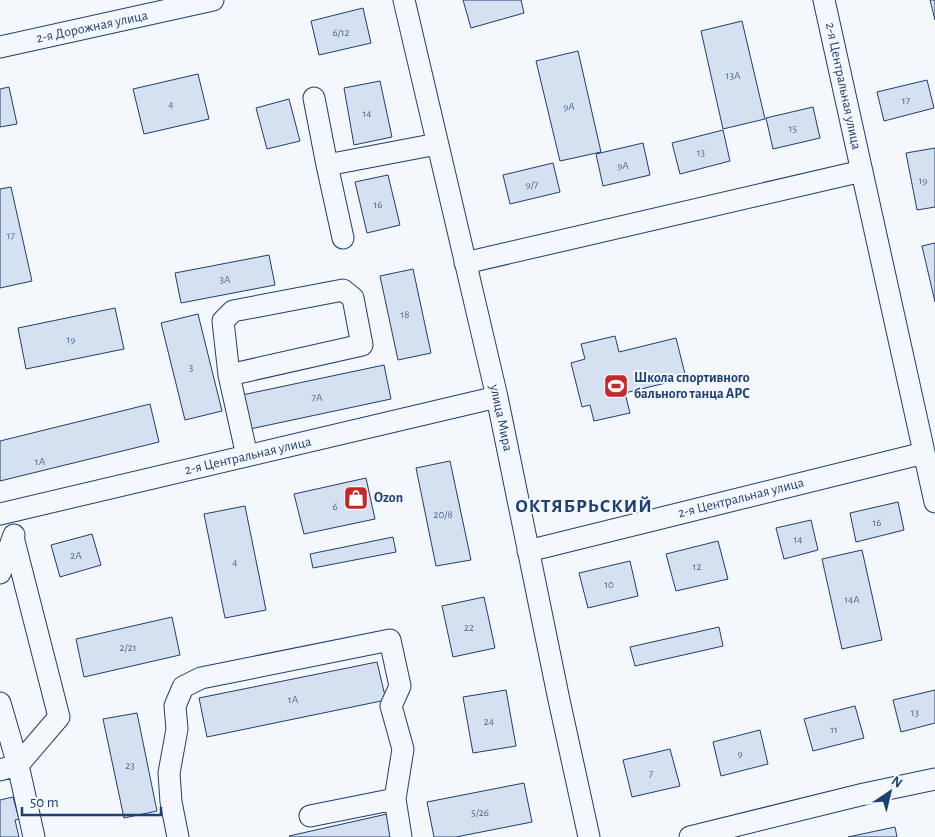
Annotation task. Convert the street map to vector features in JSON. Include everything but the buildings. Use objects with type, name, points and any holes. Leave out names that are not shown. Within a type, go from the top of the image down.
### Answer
[{"type":"street","name":"2-я Дорожная улица","points":[[0,47],[213,0]]},
{"type":"street","name":"улица Мира","points":[[404,0],[497,397],[589,837]]},
{"type":"street","name":"2-я Центральная улица","points":[[824,0],[929,465],[935,502]]},
{"type":"street","points":[[314,98],[343,238]]},
{"type":"street","points":[[327,166],[437,144]]},
{"type":"street","points":[[465,263],[862,171]]},
{"type":"street","points":[[229,374],[362,344],[353,298],[343,290],[233,311],[222,321],[229,374],[247,456]]},
{"type":"street","name":"2-я Центральная улица","points":[[0,514],[497,397]]},
{"type":"street","name":"2-я Центральная улица","points":[[528,551],[929,465]]},
{"type":"street","points":[[0,573],[22,508]]},
{"type":"street","points":[[9,767],[59,717],[13,536]]},
{"type":"street","points":[[184,836],[171,802],[169,773],[177,729],[175,706],[183,687],[200,678],[390,640],[400,686],[392,706],[403,749],[395,799],[401,837]]},
{"type":"street","points":[[0,702],[9,767],[34,837]]},
{"type":"street","points":[[690,837],[935,778]]},
{"type":"street","points":[[310,816],[395,799]]},
{"type":"place","name":"Школа спортивного бального танца АРС","points":[[616,386]]},
{"type":"place","name":"Ozon","points":[[356,498]]},
{"type":"district","name":"ОКТЯБРЬСКИЙ","points":[[584,506]]}]
